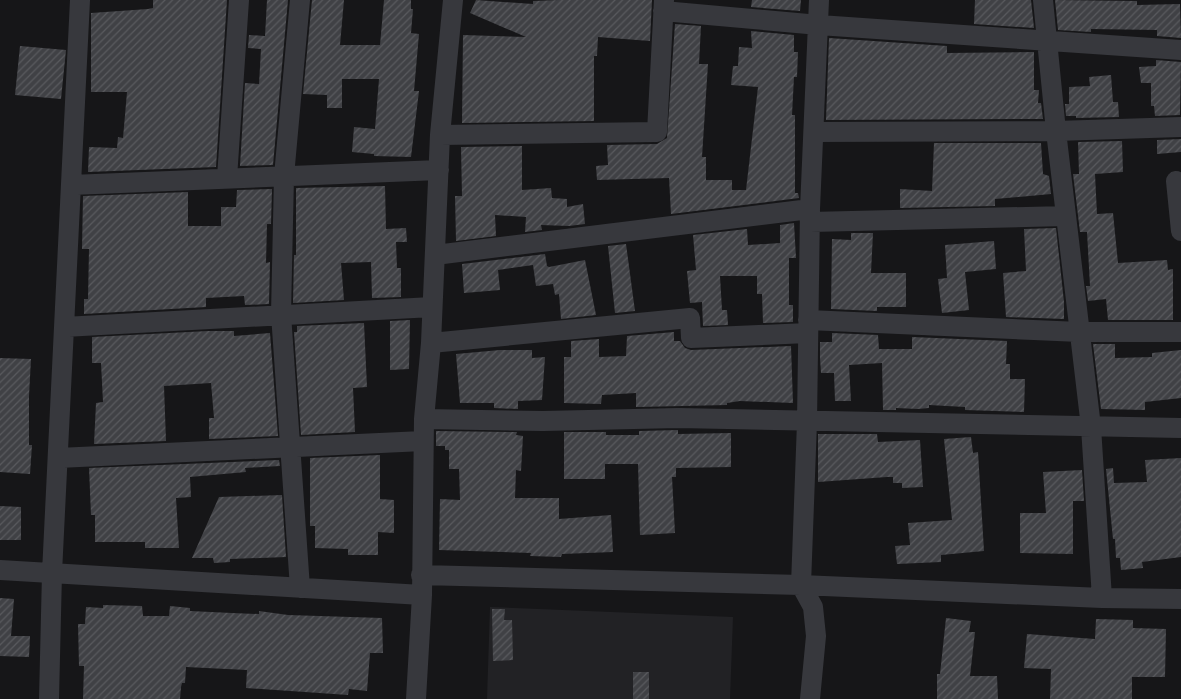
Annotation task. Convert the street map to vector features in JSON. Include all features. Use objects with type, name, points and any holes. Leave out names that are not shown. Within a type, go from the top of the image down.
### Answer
[{"type":"street","points":[[49,699],[52,573],[80,0]]},
{"type":"street","points":[[228,178],[239,0]]},
{"type":"street","points":[[300,0],[284,176],[281,314],[292,446],[300,588]]},
{"type":"street","points":[[416,699],[422,595],[424,419],[436,255],[440,135],[453,0]]},
{"type":"street","points":[[810,699],[816,636],[813,608],[801,585],[807,422],[810,216],[819,0]]},
{"type":"street","points":[[1043,0],[1056,131],[1091,427],[1102,598]]},
{"type":"street","points":[[440,135],[657,132],[664,6],[819,25],[1181,50]]},
{"type":"street","points":[[814,132],[1056,131],[1181,127]]},
{"type":"street","points":[[71,184],[439,170]]},
{"type":"street","points":[[1176,181],[1181,231]]},
{"type":"street","points":[[436,255],[810,216],[1066,216]]},
{"type":"street","points":[[64,328],[432,306]]},
{"type":"street","points":[[431,343],[690,318],[691,338],[808,326],[1080,332],[1181,332]]},
{"type":"street","points":[[424,419],[543,421],[679,418],[1181,428]]},
{"type":"street","points":[[58,458],[423,441]]},
{"type":"street","points":[[0,570],[422,595]]},
{"type":"street","points":[[421,575],[801,585],[1102,598],[1181,599]]},
{"type":"shaded area","points":[[490,607],[733,617],[730,699],[487,699]]},
{"type":"building","points":[[153,0],[227,0],[216,167],[88,172],[89,147],[117,148],[118,137],[123,138],[127,92],[91,92],[91,13],[153,8]]},
{"type":"building","points":[[267,0],[288,0],[273,165],[240,166],[245,83],[259,84],[261,49],[248,48],[249,35],[265,36]]},
{"type":"building","points":[[312,0],[344,0],[340,45],[380,45],[384,0],[411,0],[411,9],[413,9],[411,33],[419,34],[414,91],[419,91],[411,157],[374,156],[374,154],[352,152],[354,127],[375,129],[379,79],[342,79],[342,108],[327,108],[327,95],[303,94]]},
{"type":"building","points":[[476,0],[533,4],[533,1],[559,0],[652,0],[650,41],[598,37],[597,56],[594,56],[594,121],[462,123],[463,35],[526,37],[470,13]]},
{"type":"building","points":[[752,0],[801,0],[800,11],[751,7]]},
{"type":"building","points":[[975,0],[1031,0],[1034,28],[974,24]]},
{"type":"building","points":[[1055,0],[1137,1],[1137,5],[1180,4],[1181,38],[1157,36],[1157,30],[1091,29],[1091,32],[1058,30]]},
{"type":"building","points":[[675,24],[701,26],[699,64],[708,64],[702,157],[706,157],[706,180],[732,180],[732,190],[746,190],[758,87],[731,85],[733,66],[738,66],[739,47],[752,48],[751,31],[794,35],[794,52],[798,52],[797,77],[794,77],[792,115],[795,115],[795,193],[798,193],[799,198],[671,214],[669,178],[597,180],[596,166],[608,165],[607,145],[657,144],[667,138]]},
{"type":"building","points":[[829,38],[947,46],[947,53],[1034,52],[1034,90],[1039,90],[1038,103],[1041,103],[1043,119],[826,120]]},
{"type":"building","points":[[20,46],[66,50],[61,99],[15,95]]},
{"type":"building","points":[[1156,60],[1181,62],[1180,115],[1155,116],[1154,106],[1151,106],[1151,83],[1141,83],[1139,67],[1156,66]]},
{"type":"building","points":[[1111,75],[1113,102],[1118,102],[1119,117],[1076,118],[1076,116],[1066,116],[1065,104],[1069,104],[1069,87],[1090,86],[1089,77]]},
{"type":"building","points":[[1181,139],[1181,152],[1157,154],[1157,140]]},
{"type":"building","points":[[1122,141],[1123,172],[1095,174],[1097,214],[1113,213],[1118,263],[1167,260],[1168,270],[1173,269],[1173,320],[1108,320],[1106,299],[1088,301],[1086,286],[1090,286],[1087,232],[1080,232],[1073,174],[1079,174],[1078,142]]},
{"type":"building","points":[[934,143],[1041,143],[1043,174],[1049,176],[1051,194],[995,199],[995,206],[900,208],[900,189],[932,191]]},
{"type":"building","points":[[522,146],[522,190],[551,188],[552,198],[567,199],[567,207],[583,204],[585,224],[569,226],[541,225],[542,230],[525,232],[526,217],[495,215],[496,236],[456,241],[455,196],[462,196],[461,147]]},
{"type":"building","points":[[385,186],[386,229],[406,228],[407,242],[396,242],[397,268],[401,268],[401,297],[372,298],[371,262],[341,263],[344,300],[293,303],[294,255],[296,255],[296,188]]},
{"type":"building","points":[[272,189],[271,224],[267,224],[266,263],[270,262],[269,304],[245,305],[244,296],[206,298],[206,307],[84,314],[84,299],[88,299],[89,249],[82,249],[83,196],[188,192],[188,226],[221,226],[221,207],[236,207],[237,190]]},
{"type":"building","points":[[794,223],[796,258],[789,258],[789,305],[793,305],[793,322],[763,323],[762,294],[757,294],[757,276],[720,276],[722,310],[727,310],[728,325],[703,326],[702,302],[690,303],[687,271],[696,270],[693,235],[747,229],[748,245],[780,243],[780,225]]},
{"type":"building","points":[[1056,228],[1064,319],[1006,317],[1003,273],[1026,271],[1024,229]]},
{"type":"building","points":[[851,233],[873,233],[871,273],[906,273],[906,307],[877,307],[877,311],[831,309],[832,239],[851,240]]},
{"type":"building","points":[[994,241],[996,269],[965,272],[969,310],[942,313],[938,279],[947,278],[945,245]]},
{"type":"building","points":[[626,244],[635,311],[615,313],[608,246]]},
{"type":"building","points":[[545,254],[547,266],[549,267],[585,260],[596,315],[561,319],[559,294],[555,295],[553,284],[536,286],[533,265],[498,270],[500,290],[464,293],[462,264]]},
{"type":"building","points":[[410,320],[409,369],[390,370],[390,321]]},
{"type":"building","points":[[364,323],[367,387],[353,388],[355,432],[301,435],[294,332],[297,332],[297,326]]},
{"type":"building","points":[[234,331],[234,336],[270,333],[278,436],[209,439],[209,418],[214,418],[211,383],[164,386],[166,441],[94,444],[96,403],[103,402],[101,363],[92,363],[92,337]]},
{"type":"building","points":[[674,332],[674,341],[680,341],[685,348],[691,350],[791,346],[793,403],[740,401],[727,403],[727,405],[636,407],[636,393],[602,395],[601,404],[564,403],[564,357],[571,357],[571,341],[599,339],[599,357],[626,356],[627,336]]},
{"type":"building","points":[[832,333],[878,335],[879,349],[912,349],[912,337],[1007,341],[1006,364],[1010,364],[1010,379],[1025,379],[1024,412],[965,410],[965,407],[929,405],[929,408],[883,410],[882,363],[849,365],[851,401],[835,401],[834,373],[821,373],[820,358],[820,342],[832,342]]},
{"type":"building","points":[[1093,344],[1115,344],[1115,358],[1152,357],[1152,353],[1181,350],[1181,398],[1145,402],[1145,410],[1101,409]]},
{"type":"building","points":[[500,350],[532,350],[532,358],[545,357],[542,400],[518,401],[518,409],[494,408],[494,403],[460,403],[456,354]]},
{"type":"building","points":[[0,358],[31,359],[29,445],[32,445],[30,474],[0,472]]},
{"type":"building","points":[[678,430],[678,434],[731,433],[731,467],[676,468],[676,477],[672,477],[675,533],[640,535],[638,464],[605,464],[605,479],[564,479],[564,432],[606,432],[606,435],[639,435],[639,431]]},
{"type":"building","points":[[436,431],[517,432],[516,435],[523,436],[521,471],[516,470],[515,498],[559,498],[559,519],[611,515],[613,552],[562,554],[561,557],[530,556],[531,553],[439,550],[440,499],[460,500],[459,469],[449,469],[449,450],[445,450],[445,446],[436,446]]},
{"type":"building","points":[[818,434],[877,434],[878,442],[920,440],[923,487],[902,488],[902,483],[893,483],[893,477],[818,482]]},
{"type":"building","points":[[971,437],[973,453],[978,452],[984,551],[941,555],[941,562],[897,564],[895,546],[910,545],[908,523],[952,520],[944,439]]},
{"type":"building","points":[[380,455],[380,499],[394,500],[394,533],[378,532],[378,555],[348,555],[348,549],[315,548],[315,526],[310,526],[310,458]]},
{"type":"building","points":[[1181,458],[1181,557],[1142,562],[1143,568],[1121,570],[1120,558],[1116,558],[1115,539],[1113,539],[1106,469],[1113,468],[1114,483],[1147,482],[1145,460]]},
{"type":"building","points":[[279,460],[280,466],[245,468],[246,472],[190,477],[191,497],[176,498],[179,548],[145,548],[145,542],[95,542],[95,515],[91,515],[89,468]]},
{"type":"building","points":[[1082,470],[1084,501],[1073,501],[1073,554],[1020,553],[1020,513],[1046,513],[1043,472]]},
{"type":"building","points":[[282,495],[286,557],[230,559],[230,562],[214,563],[213,558],[192,558],[219,497]]},
{"type":"building","points":[[0,506],[21,507],[21,540],[0,540]]},
{"type":"building","points":[[0,598],[14,599],[11,636],[30,636],[29,657],[0,656]]},
{"type":"building","points":[[103,605],[142,606],[143,616],[169,616],[170,606],[190,608],[190,611],[259,614],[259,611],[288,615],[382,618],[383,653],[370,653],[367,691],[349,689],[348,695],[246,688],[247,670],[186,667],[185,683],[182,683],[180,699],[83,699],[84,666],[79,666],[78,624],[85,624],[86,607],[103,608]]},
{"type":"building","points":[[492,609],[505,609],[504,620],[512,620],[513,660],[493,661]]},
{"type":"building","points":[[946,618],[971,621],[969,632],[975,632],[970,676],[997,676],[998,699],[937,699],[937,674],[940,674]]},
{"type":"building","points":[[1096,619],[1133,620],[1133,628],[1166,629],[1165,677],[1132,677],[1132,699],[1050,699],[1051,669],[1024,668],[1027,634],[1095,639]]},
{"type":"building","points":[[633,672],[649,672],[649,699],[633,699]]}]
